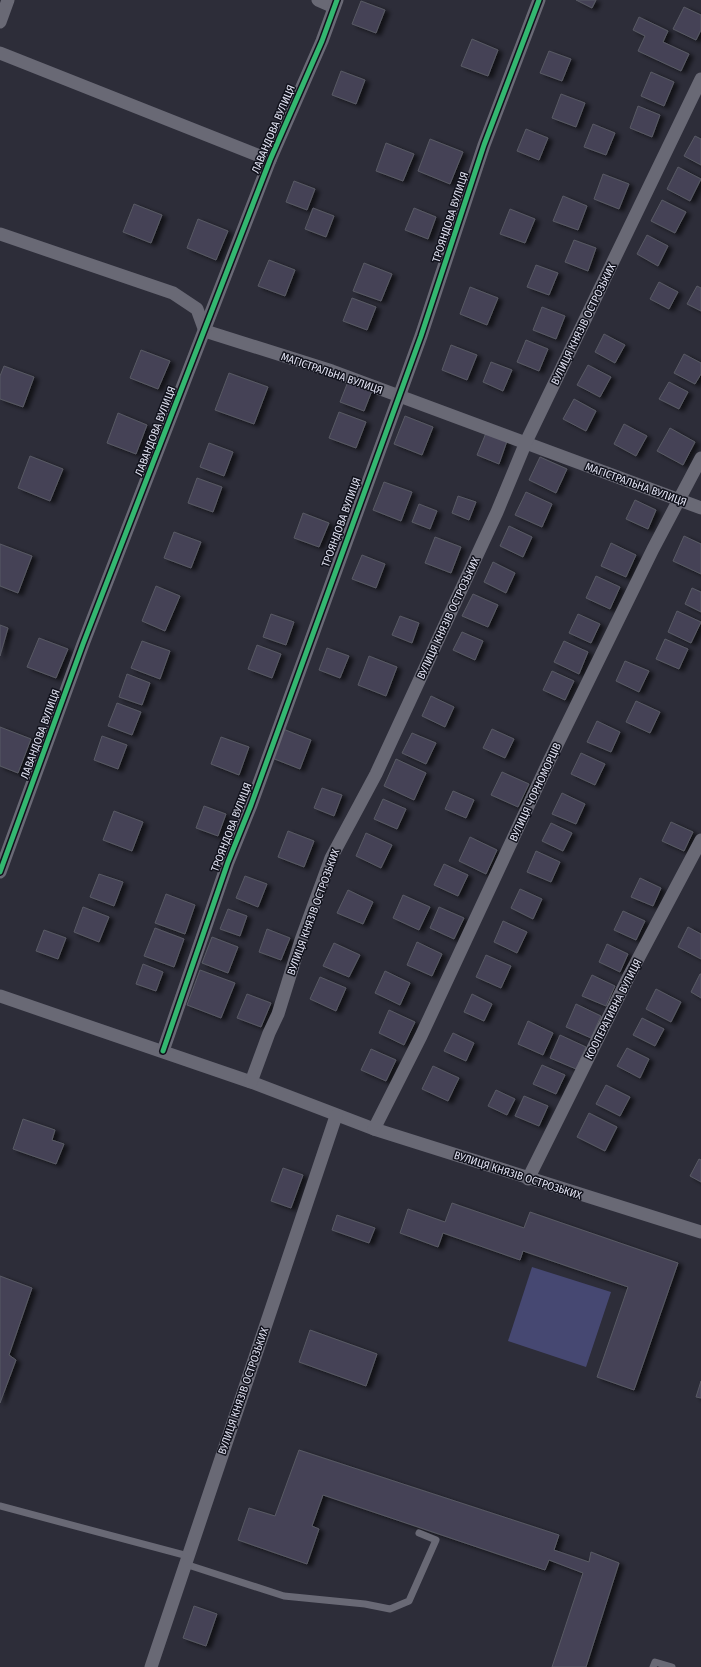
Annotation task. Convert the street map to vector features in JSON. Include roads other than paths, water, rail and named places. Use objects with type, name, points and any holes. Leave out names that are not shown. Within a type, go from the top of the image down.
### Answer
[{"type":"street","points":[[0,22],[8,0]]},
{"type":"street","points":[[318,0],[336,4]]},
{"type":"street","name":"ТРОЯНДОВА ВУЛИЦЯ","points":[[163,1051],[228,862],[251,804],[398,395],[421,336],[484,145],[539,0]]},
{"type":"street","name":"ЛАВАНДОВА ВУЛИЦЯ","points":[[0,872],[83,644],[205,332],[270,160],[322,41],[336,4]]},
{"type":"street","points":[[0,53],[270,160]]},
{"type":"street","name":"ВУЛИЦЯ КНЯЗІВ ОСТРОЗЬКИХ","points":[[701,79],[526,442],[494,519],[380,768],[331,858],[278,1014],[268,1033],[251,1082],[336,1116],[374,1129],[528,1179],[701,1232]]},
{"type":"street","points":[[0,234],[173,293],[197,309],[205,332]]},
{"type":"street","name":"МАГІСТРАЛЬНА ВУЛИЦЯ","points":[[205,332],[332,371],[701,508]]},
{"type":"street","name":"ВУЛИЦЯ ЧОРНОМОРЦІВ","points":[[374,1129],[421,1036],[557,746],[701,458]]},
{"type":"street","name":"КООПЕРАТИВНА ВУЛИЦЯ","points":[[528,1179],[630,974],[701,840]]},
{"type":"street","points":[[0,996],[251,1082]]},
{"type":"street","name":"ВУЛИЦЯ КНЯЗІВ ОСТРОЗЬКИХ","points":[[151,1667],[336,1116]]},
{"type":"lane","points":[[0,1506],[187,1560],[284,1596],[366,1604],[390,1609],[409,1601],[436,1540],[419,1533]]},
{"type":"lane","points":[[653,1667],[655,1662],[672,1667]]}]
